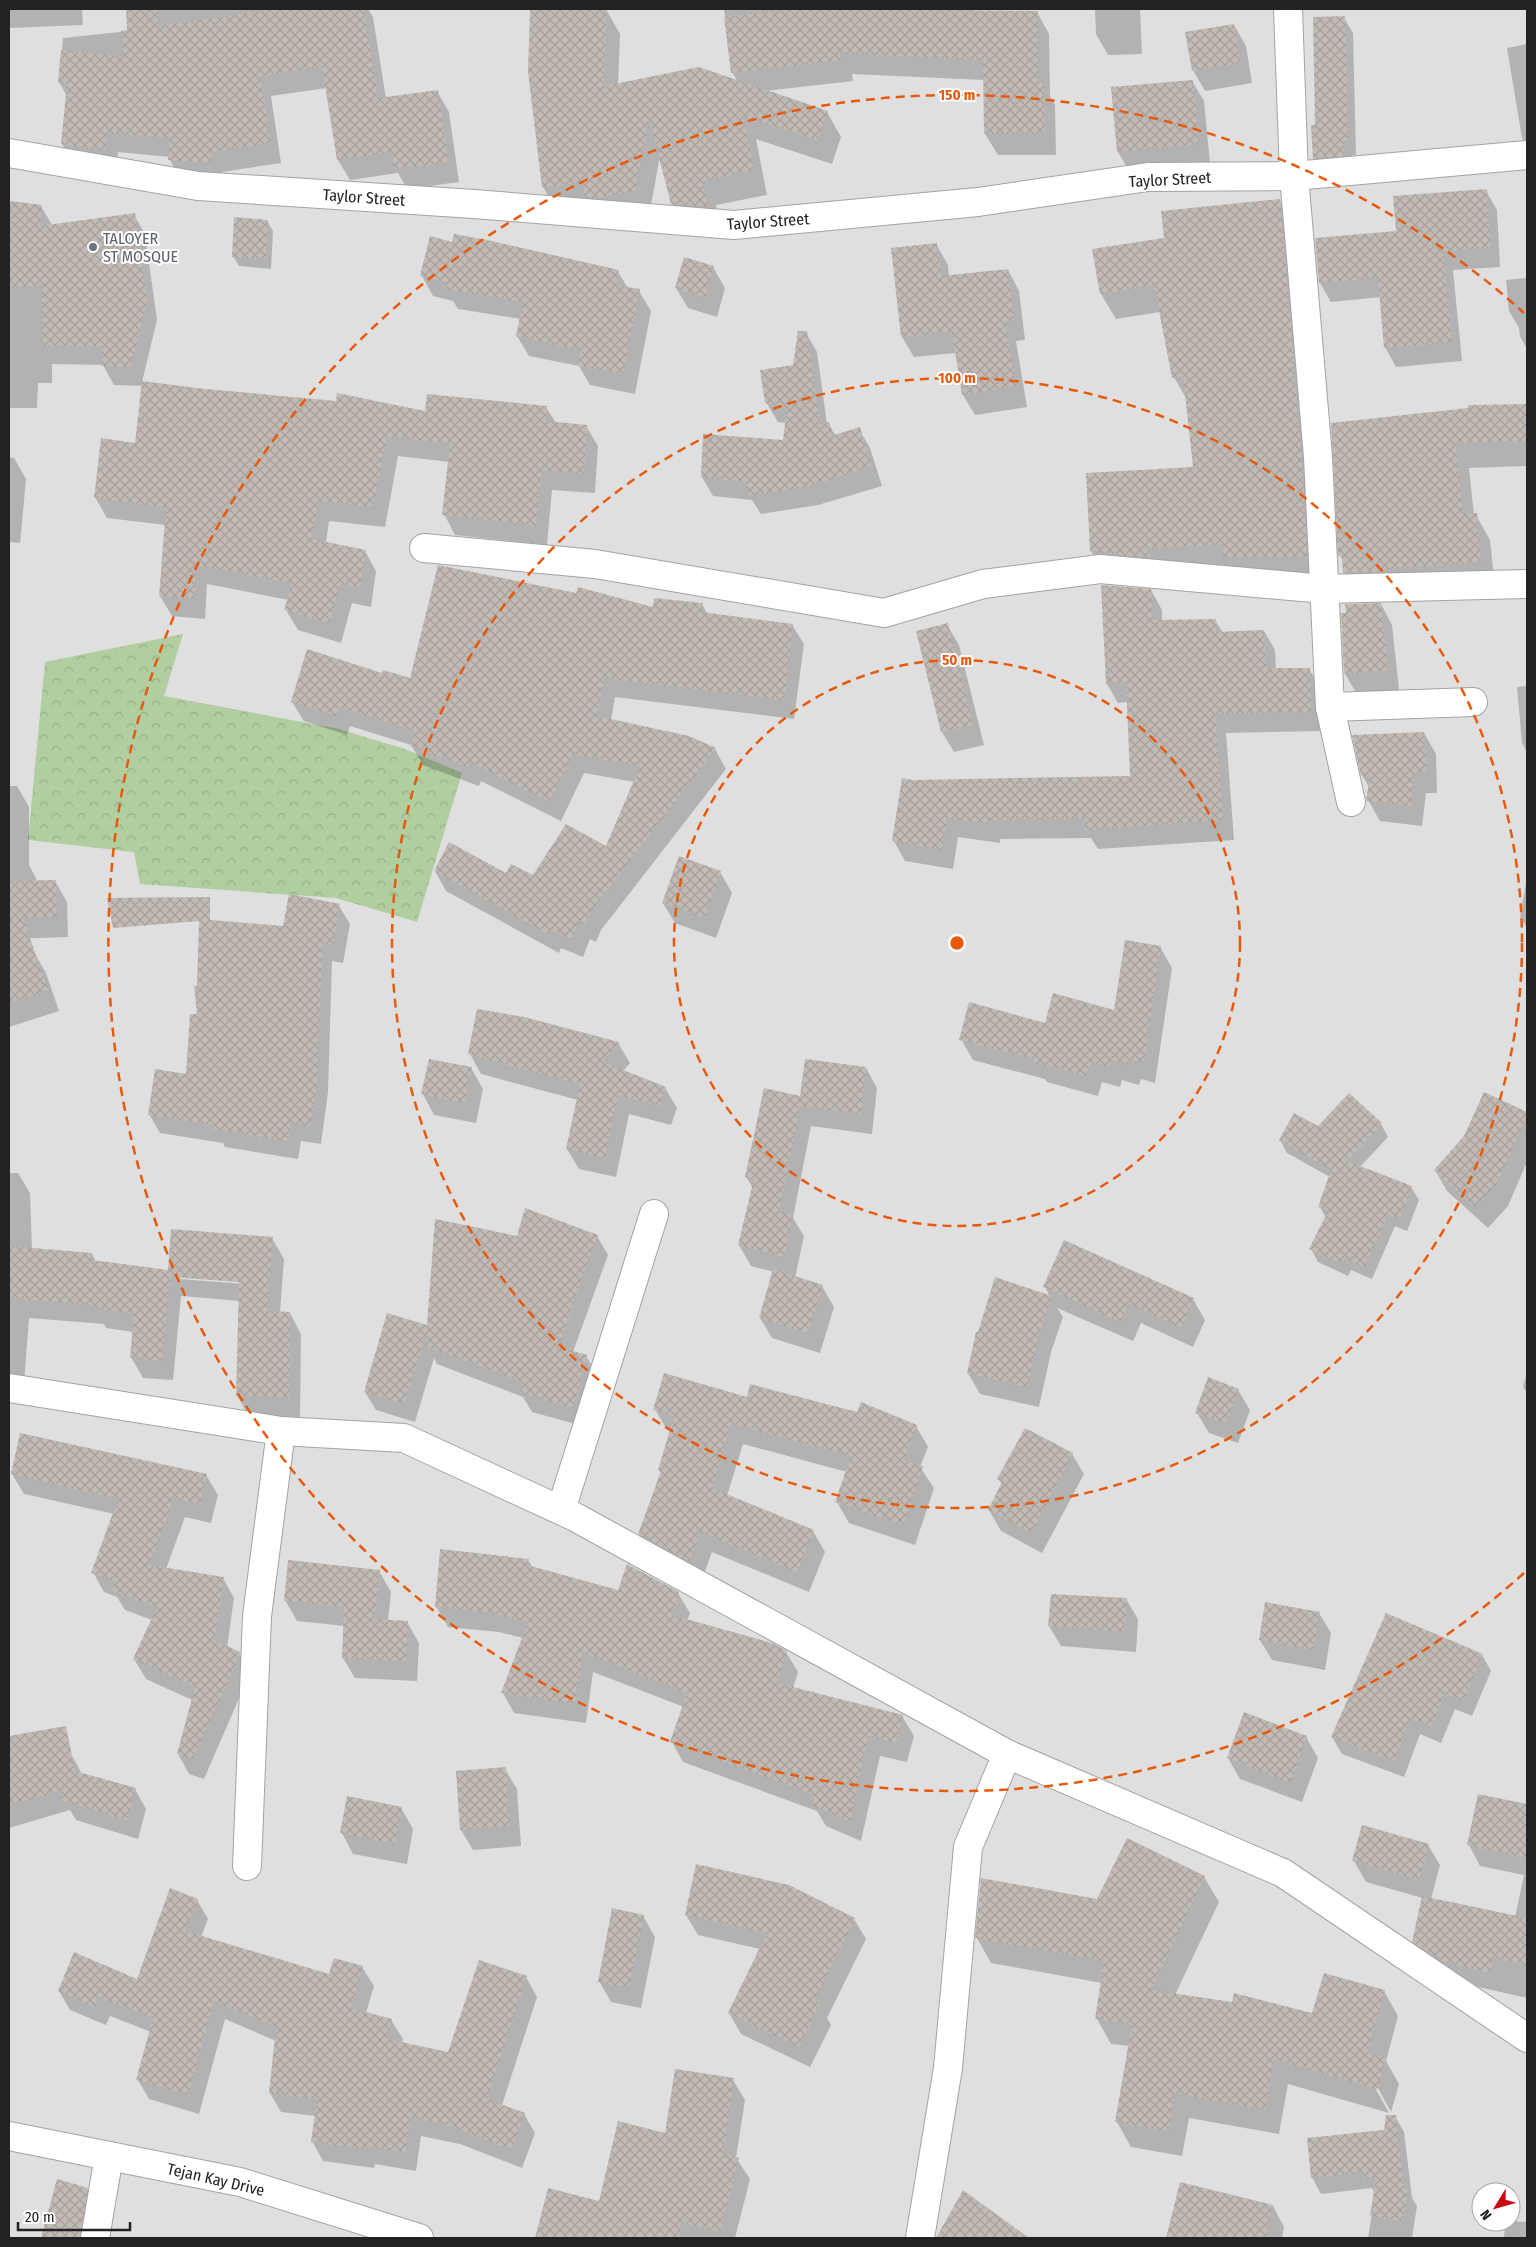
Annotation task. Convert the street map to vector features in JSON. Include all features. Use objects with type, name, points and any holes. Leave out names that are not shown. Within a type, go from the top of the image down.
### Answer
[{"type":"street","points":[[1288,9],[1294,176],[1318,457],[1330,707],[1351,802]]},
{"type":"street","name":"Taylor Street","points":[[9,152],[198,186],[474,204],[734,226],[978,202],[1148,177],[1294,176],[1527,156]]},
{"type":"street","points":[[424,548],[596,564],[884,613],[982,584],[1100,569],[1324,588],[1527,584]]},
{"type":"street","points":[[1330,707],[1473,702]]},
{"type":"street","points":[[561,1510],[654,1214]]},
{"type":"street","points":[[9,1388],[281,1431],[404,1438],[561,1510],[1007,1754],[1283,1873],[1527,2038]]},
{"type":"street","points":[[247,1866],[257,1616],[281,1431]]},
{"type":"street","points":[[920,2238],[948,2068],[968,1847],[1007,1754]]},
{"type":"street","name":"Tejan Kay Drive","points":[[9,2136],[240,2182],[419,2238]]},
{"type":"street","points":[[94,2238],[109,2156]]},
{"type":"shaded area","points":[[9,9],[1527,9],[1527,2238],[9,2238]]},
{"type":"green space","points":[[183,634],[164,696],[339,729],[405,749],[462,773],[417,922],[336,898],[140,884],[134,852],[28,840],[45,662]]},
{"type":"building","points":[[126,9],[158,9],[159,26],[274,9],[364,9],[378,98],[438,90],[448,162],[394,169],[392,152],[337,160],[322,67],[260,76],[271,143],[211,152],[210,163],[168,160],[170,138],[107,133],[105,150],[61,144],[67,83],[58,82],[61,50],[124,57],[121,31],[127,30]]},
{"type":"building","points":[[530,9],[606,9],[604,86],[699,67],[828,111],[818,140],[743,116],[754,170],[702,181],[708,207],[671,204],[649,119],[635,191],[595,198],[585,197],[582,183],[542,187],[528,72]]},
{"type":"building","points":[[796,9],[1038,11],[1039,83],[1044,83],[1045,133],[984,134],[983,60],[840,53],[841,60],[731,73],[724,17]]},
{"type":"building","points":[[1345,16],[1348,140],[1344,140],[1344,156],[1313,159],[1311,125],[1315,125],[1313,17]]},
{"type":"building","points":[[1234,24],[1241,63],[1192,71],[1185,32]]},
{"type":"building","points":[[1193,80],[1199,144],[1117,152],[1111,87]]},
{"type":"building","points":[[1487,189],[1490,248],[1443,251],[1452,342],[1384,348],[1378,278],[1319,283],[1315,238],[1396,231],[1393,196]]},
{"type":"building","points":[[1280,199],[1302,458],[1307,557],[1223,557],[1223,544],[1149,548],[1150,558],[1090,551],[1086,473],[1193,467],[1183,376],[1172,378],[1154,285],[1100,294],[1092,249],[1164,238],[1161,211]]},
{"type":"building","points":[[11,201],[42,205],[40,226],[135,213],[147,300],[131,367],[102,366],[102,346],[41,345],[42,285],[9,288]]},
{"type":"building","points":[[234,217],[268,220],[266,259],[232,257]]},
{"type":"building","points":[[454,234],[619,270],[616,285],[640,289],[623,374],[577,365],[581,350],[516,336],[523,302],[445,289],[446,282],[420,276],[430,236],[452,242]]},
{"type":"building","points":[[937,243],[941,276],[1008,269],[1014,320],[1005,321],[1016,386],[962,395],[952,332],[901,337],[891,248]]},
{"type":"building","points":[[684,257],[714,266],[705,297],[675,288]]},
{"type":"building","points":[[798,331],[807,331],[820,425],[829,422],[834,435],[860,427],[872,466],[807,487],[748,496],[746,482],[701,477],[703,434],[783,440],[787,407],[765,403],[760,370],[793,365]]},
{"type":"building","points":[[142,381],[336,401],[337,393],[425,411],[427,394],[547,406],[546,421],[587,425],[584,474],[541,470],[536,525],[442,515],[450,443],[387,437],[373,507],[318,501],[312,539],[366,550],[360,587],[341,584],[329,623],[284,610],[292,583],[196,565],[194,599],[159,596],[166,507],[94,498],[101,438],[135,443]]},
{"type":"building","points":[[1527,404],[1527,441],[1455,443],[1463,514],[1477,513],[1481,562],[1378,570],[1378,572],[1343,573],[1342,556],[1338,556],[1331,423],[1468,408],[1468,405]]},
{"type":"building","points":[[438,565],[576,593],[578,587],[653,607],[654,598],[703,603],[702,612],[793,624],[784,700],[604,678],[597,716],[689,736],[716,748],[591,911],[585,923],[579,920],[572,939],[550,930],[548,934],[434,871],[449,842],[506,873],[511,864],[533,875],[566,824],[606,846],[640,766],[573,754],[549,802],[470,762],[468,767],[410,746],[415,731],[339,707],[336,716],[291,702],[307,649],[382,673],[383,670],[410,678]]},
{"type":"building","points":[[1101,585],[1151,589],[1153,620],[1216,619],[1216,632],[1264,630],[1266,668],[1310,668],[1311,712],[1215,714],[1223,820],[1085,830],[1085,818],[990,820],[989,824],[947,818],[942,850],[892,841],[902,778],[912,780],[1130,776],[1126,681],[1106,684]]},
{"type":"building","points":[[1381,603],[1388,670],[1344,674],[1341,613],[1346,613],[1345,604]]},
{"type":"building","points":[[948,623],[973,725],[941,732],[916,631]]},
{"type":"building","points":[[1424,732],[1426,773],[1415,773],[1411,806],[1366,801],[1370,775],[1361,776],[1352,735]]},
{"type":"building","points":[[679,856],[721,871],[704,918],[662,903]]},
{"type":"building","points":[[56,880],[57,917],[23,918],[48,990],[9,1003],[9,881]]},
{"type":"building","points":[[289,894],[340,904],[333,945],[322,943],[318,1073],[311,1126],[291,1123],[288,1141],[213,1129],[214,1125],[148,1115],[155,1069],[186,1074],[190,1014],[197,1014],[194,986],[197,986],[199,921],[113,928],[107,898],[210,897],[210,920],[283,926]]},
{"type":"building","points":[[1125,940],[1161,946],[1144,1063],[1129,1059],[1127,1065],[1111,1060],[1109,1067],[1091,1062],[1086,1076],[1034,1062],[1035,1059],[959,1040],[969,1002],[1045,1023],[1053,993],[1114,1010]]},
{"type":"building","points":[[477,1009],[524,1017],[619,1042],[603,1062],[666,1087],[660,1106],[618,1095],[605,1158],[566,1149],[580,1084],[468,1054]]},
{"type":"building","points":[[429,1059],[472,1067],[465,1103],[421,1094]]},
{"type":"building","points":[[805,1059],[866,1067],[861,1114],[800,1106],[779,1211],[793,1215],[784,1257],[738,1245],[754,1179],[745,1177],[764,1088],[800,1096]]},
{"type":"building","points":[[1484,1092],[1527,1112],[1527,1116],[1496,1185],[1475,1208],[1434,1170],[1464,1136]]},
{"type":"building","points":[[1349,1093],[1382,1123],[1347,1161],[1412,1186],[1400,1219],[1388,1214],[1365,1267],[1344,1258],[1341,1264],[1309,1249],[1328,1211],[1318,1207],[1331,1170],[1279,1140],[1294,1113],[1318,1126]]},
{"type":"building","points":[[525,1208],[598,1235],[574,1298],[559,1347],[587,1355],[573,1408],[520,1393],[523,1382],[425,1346],[427,1328],[404,1404],[364,1392],[387,1313],[427,1325],[435,1219],[517,1236]]},
{"type":"building","points":[[171,1229],[273,1237],[267,1311],[290,1312],[289,1397],[236,1396],[239,1282],[170,1277],[162,1361],[130,1358],[134,1314],[93,1308],[94,1305],[9,1298],[9,1246],[92,1253],[92,1260],[168,1270]]},
{"type":"building","points":[[1064,1240],[1194,1298],[1181,1328],[1129,1303],[1121,1322],[1043,1287]]},
{"type":"building","points":[[773,1269],[823,1285],[808,1333],[759,1318]]},
{"type":"building","points":[[995,1277],[1052,1296],[1040,1331],[1027,1387],[967,1373],[976,1332],[978,1332]]},
{"type":"building","points":[[664,1373],[747,1397],[750,1384],[857,1412],[861,1402],[917,1425],[904,1460],[923,1466],[904,1525],[835,1502],[851,1456],[731,1424],[712,1488],[814,1530],[797,1572],[700,1532],[690,1562],[638,1534],[661,1471],[658,1470],[674,1416],[653,1410]]},
{"type":"building","points":[[1208,1377],[1239,1389],[1226,1423],[1195,1413]]},
{"type":"building","points":[[1025,1428],[1073,1453],[1031,1533],[988,1510],[1002,1482],[997,1479]]},
{"type":"building","points":[[20,1433],[207,1474],[200,1504],[174,1498],[149,1565],[224,1577],[214,1640],[240,1652],[240,1655],[192,1760],[177,1754],[195,1687],[133,1659],[157,1607],[112,1591],[115,1581],[91,1573],[118,1499],[11,1474]]},
{"type":"building","points":[[440,1549],[529,1559],[527,1565],[618,1590],[627,1564],[679,1592],[672,1615],[772,1643],[787,1651],[777,1683],[903,1715],[896,1743],[868,1736],[850,1821],[813,1806],[814,1795],[670,1742],[687,1693],[582,1652],[575,1704],[501,1693],[528,1622],[487,1612],[435,1607]]},
{"type":"building","points":[[288,1560],[380,1570],[374,1619],[408,1621],[406,1661],[342,1658],[344,1607],[284,1601]]},
{"type":"building","points":[[1051,1594],[1127,1598],[1124,1632],[1048,1626]]},
{"type":"building","points":[[1265,1602],[1320,1612],[1313,1650],[1259,1640]]},
{"type":"building","points":[[1386,1613],[1483,1654],[1463,1701],[1445,1693],[1431,1727],[1411,1718],[1395,1761],[1331,1737]]},
{"type":"building","points":[[1244,1712],[1307,1736],[1290,1783],[1227,1758]]},
{"type":"building","points":[[66,1726],[75,1771],[136,1788],[127,1820],[63,1801],[61,1790],[9,1806],[9,1736]]},
{"type":"building","points":[[506,1767],[510,1826],[460,1830],[456,1771]]},
{"type":"building","points":[[1478,1794],[1527,1804],[1527,1858],[1467,1845]]},
{"type":"building","points":[[347,1796],[402,1807],[395,1844],[340,1833]]},
{"type":"building","points":[[1362,1825],[1429,1844],[1419,1880],[1352,1861]]},
{"type":"building","points":[[1127,1838],[1205,1876],[1151,1990],[1232,2002],[1234,1993],[1312,2013],[1324,1973],[1385,1990],[1367,2053],[1386,2058],[1377,2089],[1274,2059],[1265,2110],[1175,2093],[1168,2131],[1115,2122],[1132,2024],[1095,2019],[1104,1961],[975,1938],[981,1878],[1097,1899]]},
{"type":"building","points":[[696,1864],[789,1885],[855,1918],[814,2000],[820,2003],[799,2047],[728,2013],[767,1933],[685,1915]]},
{"type":"building","points":[[170,1888],[198,1899],[185,1931],[329,1974],[334,1958],[363,1966],[351,2008],[392,2019],[387,2039],[448,2052],[479,1960],[527,1976],[487,2099],[525,2113],[511,2150],[448,2125],[410,2117],[406,2152],[364,2146],[364,2149],[311,2142],[317,2099],[269,2093],[276,2027],[214,2001],[188,2095],[136,2080],[153,2018],[99,1997],[95,2007],[58,1991],[74,1952],[137,1979]]},
{"type":"building","points":[[1422,1896],[1527,1918],[1527,1965],[1494,1958],[1491,1973],[1443,1962],[1412,1942]]},
{"type":"building","points":[[612,1908],[644,1915],[629,1988],[598,1982]]},
{"type":"building","points":[[675,2069],[734,2078],[723,2153],[739,2158],[720,2232],[681,2222],[679,2238],[535,2238],[548,2188],[599,2201],[618,2121],[665,2133]]},
{"type":"building","points":[[1386,2115],[1396,2115],[1404,2188],[1408,2189],[1403,2221],[1370,2216],[1376,2178],[1365,2179],[1364,2172],[1311,2178],[1307,2138],[1384,2130]]},
{"type":"building","points":[[57,2179],[88,2188],[80,2238],[41,2238]]},
{"type":"building","points":[[1180,2182],[1273,2205],[1265,2238],[1166,2238]]},
{"type":"building","points":[[963,2190],[1029,2238],[936,2238]]},
{"type":"place","name":"TALOYER ST MOSQUE","points":[[93,247]]}]
